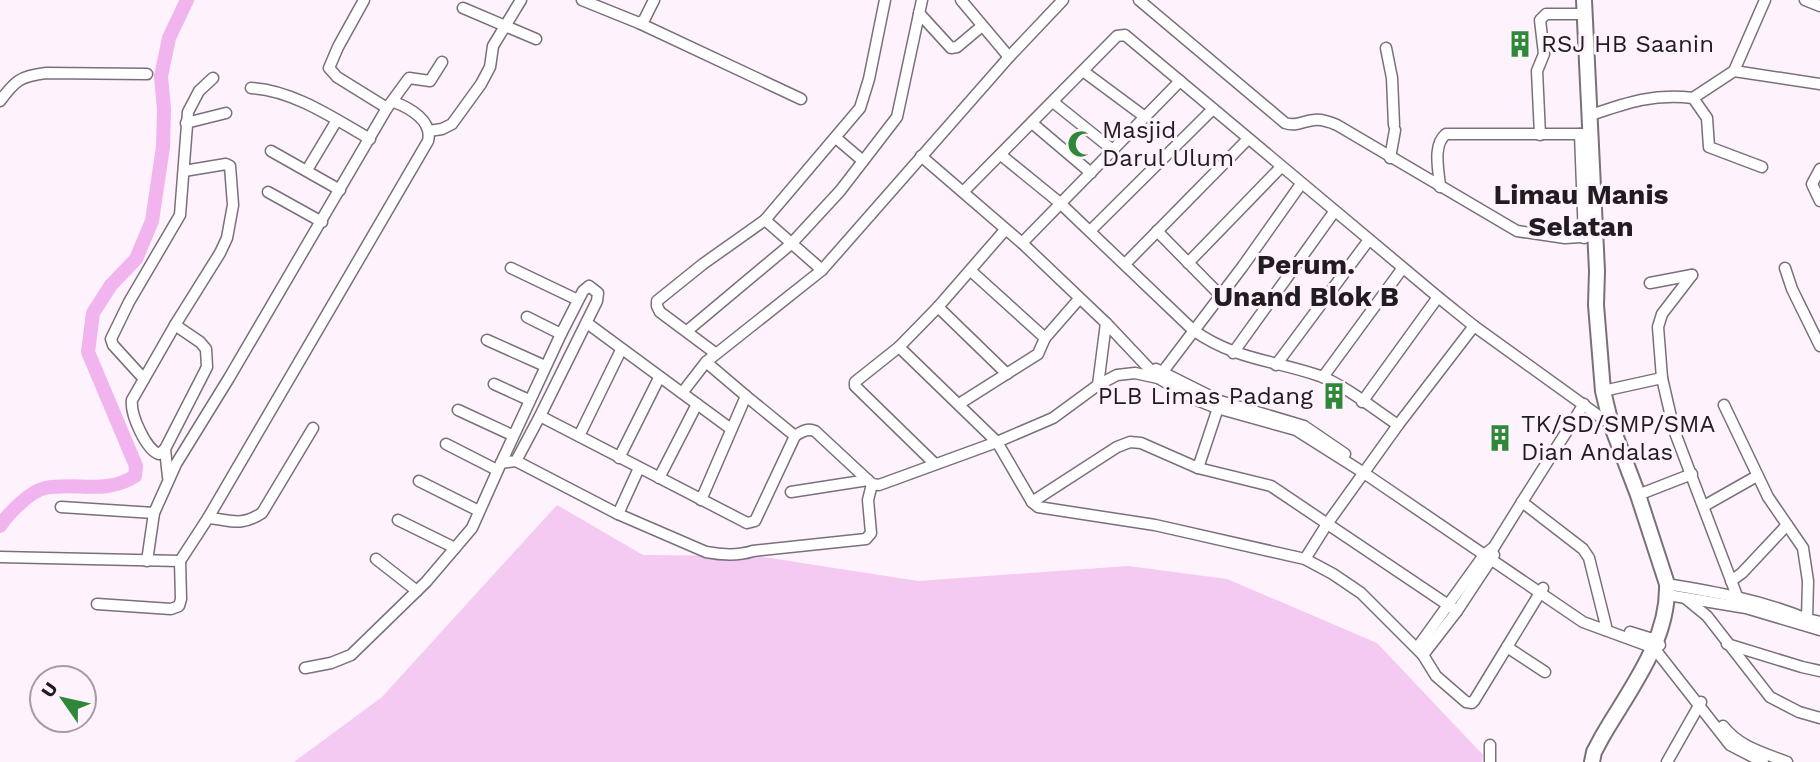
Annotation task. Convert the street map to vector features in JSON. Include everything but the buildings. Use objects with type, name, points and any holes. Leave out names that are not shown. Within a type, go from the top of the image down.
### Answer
[{"type":"street","points":[[97,604],[172,610],[179,606],[180,561],[208,518],[428,141],[429,131],[420,118],[337,77],[329,68],[364,0]]},
{"type":"street","points":[[429,131],[452,124],[481,84],[490,67],[493,46],[521,0]]},
{"type":"street","points":[[582,0],[639,23],[801,99]]},
{"type":"street","points":[[639,23],[644,20],[654,0]]},
{"type":"street","points":[[715,353],[660,312],[657,306],[659,299],[765,220],[836,138],[862,102],[885,0]]},
{"type":"street","points":[[687,331],[792,244],[897,117],[922,0]]},
{"type":"street","points":[[961,0],[1009,57]]},
{"type":"street","points":[[682,393],[715,353],[822,271],[1009,57],[1063,0]]},
{"type":"street","points":[[1139,0],[1285,123],[1295,125],[1314,120],[1331,123],[1517,231],[1551,237],[1590,237]]},
{"type":"street","points":[[1588,116],[1649,97],[1661,95],[1693,98],[1734,71],[1766,0]]},
{"type":"street","points":[[1805,0],[1820,6]]},
{"type":"street","points":[[1541,135],[1537,71],[1544,54],[1540,20],[1546,14],[1585,7],[1588,116],[1585,134],[1590,237],[1603,391],[1611,424],[1638,495],[1667,590],[1655,644],[1602,737],[1592,762]]},
{"type":"street","points":[[463,8],[536,39]]},
{"type":"street","points":[[919,13],[951,48],[955,48],[982,26]]},
{"type":"street","points":[[963,192],[1117,36],[1125,35],[1402,269],[1474,326],[1611,424]]},
{"type":"street","points":[[1386,48],[1392,78],[1394,128],[1390,158]]},
{"type":"street","points":[[147,561],[154,513],[168,479],[405,80],[430,80],[442,62]]},
{"type":"street","points":[[1083,71],[1145,117]]},
{"type":"street","points":[[1734,71],[1820,84]]},
{"type":"street","points":[[0,101],[13,84],[30,75],[147,74]]},
{"type":"street","points":[[144,379],[113,345],[111,339],[129,302],[180,215],[186,123],[193,101],[213,78]]},
{"type":"street","points":[[1022,243],[1180,81]]},
{"type":"street","points":[[251,88],[293,99],[370,139]]},
{"type":"street","points":[[1693,98],[1707,118],[1709,147],[1762,167]]},
{"type":"street","points":[[1053,103],[1113,150]]},
{"type":"street","points":[[1090,231],[1213,109]]},
{"type":"street","points":[[186,123],[226,113]]},
{"type":"street","points":[[307,170],[337,120]]},
{"type":"street","points":[[1032,123],[1091,173]]},
{"type":"street","points":[[1440,187],[1438,147],[1441,138],[1446,134],[1585,134]]},
{"type":"street","points":[[836,138],[863,161]]},
{"type":"street","points":[[1125,264],[1248,139]]},
{"type":"street","points":[[271,150],[340,190]]},
{"type":"street","points":[[1000,155],[1060,203],[1193,330],[1233,353],[1323,377],[1398,425]]},
{"type":"street","points":[[921,156],[1022,243],[1149,367],[1194,399],[1304,426],[1366,471],[1490,553],[1583,622],[1655,644],[1701,702],[1737,741],[1786,762]]},
{"type":"street","points":[[175,325],[206,349],[207,367],[165,449],[159,454],[150,449],[132,413],[132,400],[175,325],[220,253],[231,224],[233,205],[230,166],[226,164],[184,170]]},
{"type":"street","points":[[1188,263],[1281,167]]},
{"type":"street","points":[[1820,169],[1812,184],[1820,201]]},
{"type":"street","points":[[1160,375],[1301,184]]},
{"type":"street","points":[[268,192],[322,222]]},
{"type":"street","points":[[1233,353],[1334,212]]},
{"type":"street","points":[[765,220],[822,271]]},
{"type":"street","points":[[935,464],[854,383],[899,347],[971,271],[1005,230]]},
{"type":"street","points":[[1157,231],[1220,295]]},
{"type":"street","points":[[1276,365],[1368,241]]},
{"type":"street","points":[[512,268],[578,300]]},
{"type":"street","points":[[1785,268],[1792,289],[1820,346]]},
{"type":"street","points":[[1323,377],[1402,269]]},
{"type":"street","points":[[971,271],[1045,338]]},
{"type":"street","points":[[1650,283],[1692,275],[1662,314],[1658,327],[1661,378],[1674,430],[1737,596]]},
{"type":"street","points":[[305,668],[331,663],[351,655],[417,591],[472,528],[545,366],[583,291],[590,286],[598,293],[597,301],[516,461]]},
{"type":"street","points":[[1362,402],[1437,297]]},
{"type":"street","points":[[959,404],[1038,354],[1045,338],[1079,299]]},
{"type":"street","points":[[938,307],[1007,374]]},
{"type":"street","points":[[527,317],[561,334]]},
{"type":"street","points":[[587,323],[730,429]]},
{"type":"street","points":[[1098,385],[1106,323]]},
{"type":"street","points":[[1305,559],[1398,425],[1474,326]]},
{"type":"street","points":[[487,340],[545,366]]},
{"type":"street","points":[[899,347],[997,442],[1032,502],[1041,509],[1155,525],[1305,559],[1361,593],[1420,652],[1436,676],[1466,702],[1472,703],[1541,590]]},
{"type":"street","points":[[579,436],[621,350]]},
{"type":"street","points":[[706,362],[796,436]]},
{"type":"street","points":[[540,416],[747,523],[755,521],[796,436],[810,429],[870,482],[879,485],[997,442],[1053,418],[1117,374],[1160,375]]},
{"type":"street","points":[[619,458],[659,378]]},
{"type":"street","points":[[1603,391],[1661,378]]},
{"type":"street","points":[[494,384],[529,400]]},
{"type":"street","points":[[701,500],[746,396]]},
{"type":"street","points":[[659,478],[696,404]]},
{"type":"street","points":[[1198,468],[1218,404]]},
{"type":"street","points":[[1420,652],[1454,608],[1584,404]]},
{"type":"street","points":[[1724,405],[1757,476],[1776,510],[1798,539],[1805,557],[1807,619]]},
{"type":"street","points":[[458,410],[512,435]]},
{"type":"street","points":[[208,518],[240,523],[249,522],[262,513],[313,428]]},
{"type":"street","points":[[1032,502],[1117,447],[1130,442],[1141,443],[1198,468],[1271,486],[1454,608]]},
{"type":"street","points":[[446,444],[499,466],[516,461],[618,514],[706,552],[742,555],[753,551],[866,539],[871,529],[868,506],[870,482]]},
{"type":"street","points":[[165,449],[168,479]]},
{"type":"street","points":[[618,514],[639,468]]},
{"type":"street","points":[[1638,495],[1692,474]]},
{"type":"street","points":[[1704,506],[1757,476]]},
{"type":"street","points":[[419,481],[479,512]]},
{"type":"street","points":[[791,492],[870,482]]},
{"type":"street","points":[[1522,502],[1583,549],[1589,558],[1606,628]]},
{"type":"street","points":[[61,507],[154,513]]},
{"type":"street","points":[[398,520],[455,548]]},
{"type":"street","points":[[1731,581],[1742,573],[1787,525]]},
{"type":"street","points":[[0,557],[180,561]]},
{"type":"street","points":[[376,559],[417,591]]},
{"type":"street","points":[[1667,590],[1737,596],[1820,622]]},
{"type":"street","points":[[1667,590],[1685,598],[1746,608],[1820,630]]},
{"type":"street","points":[[1685,598],[1707,616],[1770,697],[1799,712],[1820,718]]},
{"type":"street","points":[[1727,644],[1820,671]]},
{"type":"street","points":[[1507,647],[1545,672]]},
{"type":"street","points":[[1667,762],[1701,702]]},
{"type":"street","points":[[1701,702],[1730,745],[1763,762]]},
{"type":"street","points":[[1490,745],[1490,762]]},
{"type":"shaded area","points":[[557,505],[643,555],[757,556],[918,581],[1128,566],[1227,579],[1377,643],[1483,755],[1482,762],[294,762],[382,697]]},
{"type":"waterway","points":[[0,526],[8,515],[39,490],[57,487],[102,487],[124,482],[135,476],[136,466],[88,352],[93,313],[111,285],[136,259],[152,221],[163,147],[161,76],[169,38],[187,0]]},
{"type":"place","name":"RSJ HB Saanin","points":[[1520,44]]},
{"type":"place","name":"Masjid Darul Ulum","points":[[1081,144]]},
{"type":"place","name":"PLB Limas Padang","points":[[1334,396]]},
{"type":"place","name":"TK/SD/SMP/SMA Dian Andalas","points":[[1500,438]]},
{"type":"district","name":"Limau Manis Selatan","points":[[1581,210]]},
{"type":"district","name":"Perum. Unand Blok B","points":[[1306,280]]}]
